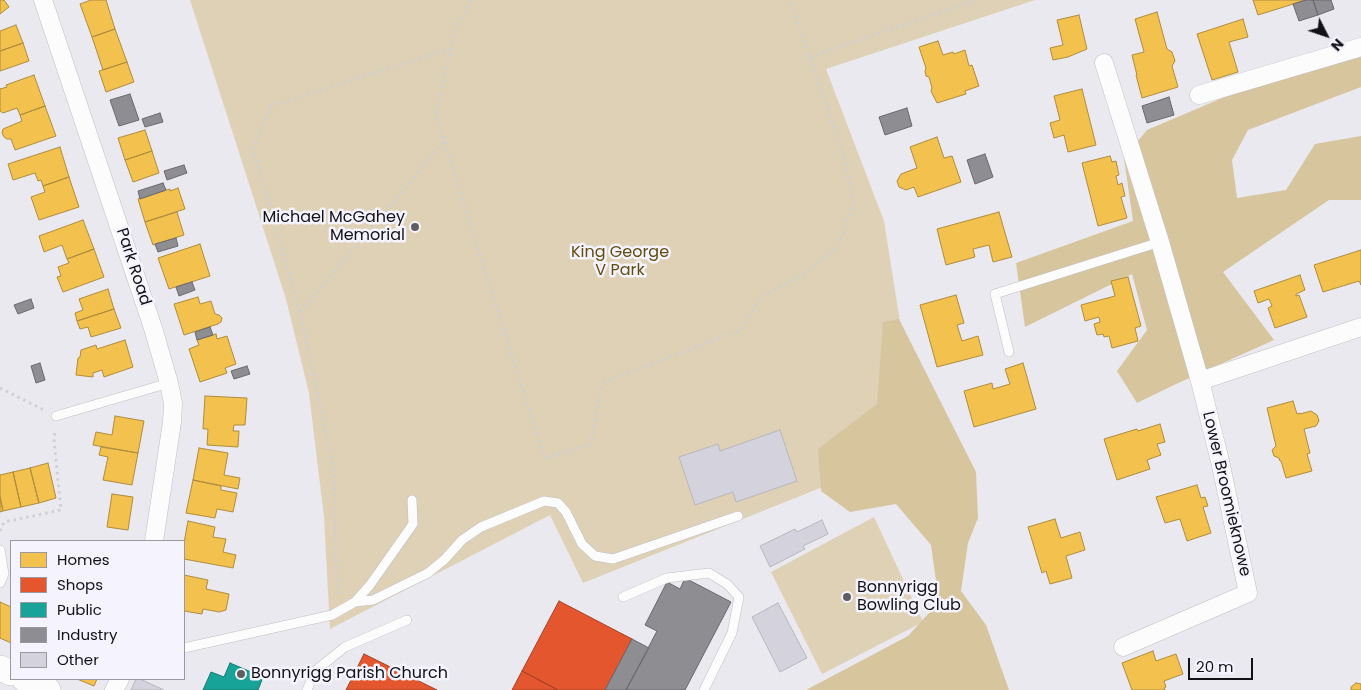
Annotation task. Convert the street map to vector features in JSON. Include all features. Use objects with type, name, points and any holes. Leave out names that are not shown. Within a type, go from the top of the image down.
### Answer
[{"type":"main road","points":[[26,680],[48,690]]},
{"type":"street","name":"Park Road","points":[[43,0],[153,328],[169,383],[173,403],[172,422],[154,540]]},
{"type":"street","points":[[1199,95],[1361,47]]},
{"type":"street","name":"Lower Broomieknowe","points":[[1104,64],[1160,242],[1200,381],[1220,461],[1248,593],[1123,647]]},
{"type":"street","points":[[1200,381],[1361,327]]},
{"type":"lane","points":[[1009,352],[995,294],[1160,242]]},
{"type":"lane","points":[[56,416],[169,383]]},
{"type":"lane","points":[[355,602],[370,585],[413,524],[412,500]]},
{"type":"lane","points":[[185,648],[332,615],[355,602],[373,600],[428,573],[445,559],[462,540],[481,526],[544,501],[558,503],[566,512],[582,544],[595,556],[613,559],[738,516]]},
{"type":"lane","points":[[0,550],[4,574],[0,583]]},
{"type":"lane","points":[[623,597],[667,578],[709,573],[727,584],[739,597],[732,633],[704,690]]},
{"type":"lane","points":[[307,690],[315,671],[345,647],[407,620]]},
{"type":"path","points":[[471,0],[454,33],[449,48],[436,115],[545,458],[592,444],[602,383],[742,330],[761,297],[806,273],[838,246],[854,203],[843,154],[790,0]]},
{"type":"path","points":[[810,57],[976,0]]},
{"type":"path","points":[[343,608],[336,576],[335,476],[300,312],[253,150],[271,106],[449,48]]},
{"type":"path","points":[[300,312],[444,141]]},
{"type":"path","points":[[0,388],[56,416],[54,440],[61,510],[4,522],[0,531]]},
{"type":"green space","name":"King George V Park","points":[[190,0],[1035,0],[826,69],[884,221],[920,448],[583,583],[550,515],[330,629],[324,517],[309,393],[286,299]]},
{"type":"green space","name":"Bonnyrigg Bowling Club","points":[[874,517],[923,622],[822,674],[771,572]]},
{"type":"shaded area","points":[[1361,39],[1361,87],[1248,130],[1232,160],[1237,198],[1286,190],[1315,144],[1361,136],[1361,200],[1329,200],[1223,272],[1274,340],[1137,403],[1117,371],[1147,330],[1132,274],[1025,327],[1016,263],[1133,221],[1124,158],[1147,130]]},
{"type":"shaded area","points":[[899,319],[976,472],[978,518],[968,543],[961,591],[986,625],[1009,690],[806,690],[908,636],[939,602],[931,545],[896,504],[850,512],[821,491],[818,449],[877,404],[883,322]]},
{"type":"building: Homes","points":[[0,0],[4,0],[9,7],[0,14]]},
{"type":"building: Homes","points":[[91,0],[106,0],[115,29],[92,37],[80,4]]},
{"type":"building: Homes","points":[[1253,0],[1303,0],[1303,1],[1258,15]]},
{"type":"building: Homes","points":[[1157,12],[1167,49],[1172,52],[1175,61],[1172,66],[1178,87],[1142,98],[1132,55],[1144,52],[1135,19]]},
{"type":"building: Homes","points":[[1079,15],[1087,49],[1068,57],[1053,60],[1050,48],[1063,45],[1057,20]]},
{"type":"building: Homes","points":[[1243,19],[1248,37],[1229,42],[1238,72],[1212,80],[1197,34]]},
{"type":"building: Homes","points":[[16,25],[23,43],[0,51],[0,31]]},
{"type":"building: Homes","points":[[115,29],[127,62],[103,70],[92,37]]},
{"type":"building: Homes","points":[[938,41],[943,55],[965,50],[969,66],[972,65],[979,86],[965,91],[966,94],[937,103],[931,91],[929,77],[926,76],[926,68],[919,47]]},
{"type":"building: Homes","points":[[23,43],[29,61],[0,71],[0,51]]},
{"type":"building: Homes","points":[[127,62],[134,82],[106,92],[99,71]]},
{"type":"building: Homes","points":[[34,75],[45,106],[20,115],[17,108],[3,113],[0,111],[0,89]]},
{"type":"building: Homes","points":[[1082,89],[1096,145],[1068,152],[1064,135],[1054,138],[1050,123],[1060,120],[1054,96]]},
{"type":"building: Homes","points":[[45,106],[56,136],[15,150],[11,139],[4,137],[3,129],[22,121],[20,115]]},
{"type":"building: Homes","points":[[145,130],[152,151],[125,160],[118,138]]},
{"type":"building: Homes","points":[[937,137],[944,158],[952,156],[961,182],[918,197],[914,187],[906,190],[899,187],[897,181],[901,174],[917,168],[910,147]]},
{"type":"building: Homes","points":[[60,147],[69,177],[43,186],[41,180],[38,181],[35,173],[13,180],[8,164]]},
{"type":"building: Homes","points":[[152,151],[159,173],[133,182],[125,160]]},
{"type":"building: Homes","points":[[1110,156],[1112,162],[1116,161],[1119,175],[1116,176],[1118,185],[1122,183],[1125,196],[1121,197],[1127,218],[1098,226],[1082,163]]},
{"type":"building: Homes","points":[[69,177],[79,207],[39,220],[31,197],[45,192],[43,186]]},
{"type":"building: Homes","points":[[178,188],[185,209],[145,222],[138,199]]},
{"type":"building: Homes","points":[[177,212],[184,235],[153,245],[145,222]]},
{"type":"building: Homes","points":[[999,212],[1012,257],[993,262],[989,245],[973,249],[975,257],[946,265],[937,229]]},
{"type":"building: Homes","points":[[83,220],[94,249],[67,259],[62,245],[44,252],[39,236]]},
{"type":"building: Homes","points":[[200,244],[210,276],[169,289],[158,258]]},
{"type":"building: Homes","points":[[94,249],[104,277],[63,292],[57,277],[61,276],[58,267],[69,263],[67,259]]},
{"type":"building: Homes","points":[[1361,250],[1361,285],[1359,281],[1323,292],[1314,265]]},
{"type":"building: Homes","points":[[1300,275],[1305,290],[1296,294],[1296,296],[1299,295],[1307,317],[1275,328],[1268,308],[1272,306],[1269,299],[1258,303],[1254,291]]},
{"type":"building: Homes","points":[[1128,277],[1141,326],[1135,328],[1138,341],[1112,348],[1109,336],[1097,335],[1094,324],[1100,322],[1099,317],[1085,321],[1081,305],[1115,296],[1111,281]]},
{"type":"building: Homes","points":[[108,289],[114,309],[77,321],[75,313],[83,310],[79,299]]},
{"type":"building: Homes","points":[[956,295],[964,323],[957,325],[962,341],[978,336],[983,355],[937,367],[920,305]]},
{"type":"building: Homes","points":[[198,297],[200,304],[211,301],[215,314],[222,318],[221,322],[184,335],[174,304]]},
{"type":"building: Homes","points":[[114,309],[121,328],[91,337],[88,327],[80,329],[77,321]]},
{"type":"building: Homes","points":[[216,334],[217,339],[227,336],[236,364],[225,368],[227,373],[200,382],[189,349],[199,345],[197,340]]},
{"type":"building: Homes","points":[[125,340],[133,367],[104,377],[102,370],[93,373],[93,377],[76,375],[81,350],[96,345],[97,349]]},
{"type":"building: Homes","points":[[1023,363],[1036,409],[974,427],[964,391],[992,383],[993,389],[1010,384],[1005,369]]},
{"type":"building: Homes","points":[[205,396],[247,398],[245,425],[234,425],[233,431],[239,431],[238,447],[207,445],[208,429],[203,429]]},
{"type":"building: Homes","points":[[1293,401],[1297,414],[1311,411],[1317,415],[1319,421],[1316,426],[1304,429],[1310,453],[1307,454],[1312,471],[1286,478],[1281,461],[1274,456],[1272,450],[1276,446],[1267,408]]},
{"type":"building: Homes","points":[[115,416],[144,421],[138,453],[93,445],[96,432],[112,435]]},
{"type":"building: Homes","points":[[1160,424],[1165,442],[1157,444],[1161,455],[1147,460],[1150,469],[1117,480],[1104,439]]},
{"type":"building: Homes","points":[[101,447],[138,453],[132,485],[103,480],[108,457],[99,455]]},
{"type":"building: Homes","points":[[199,448],[228,453],[224,475],[240,478],[238,489],[193,480]]},
{"type":"building: Homes","points":[[48,463],[56,498],[39,503],[30,468]]},
{"type":"building: Homes","points":[[30,468],[39,503],[21,507],[13,472]]},
{"type":"building: Homes","points":[[13,472],[21,507],[3,511],[0,497],[0,475]]},
{"type":"building: Homes","points":[[193,480],[221,486],[221,490],[237,493],[233,512],[217,509],[215,518],[186,513]]},
{"type":"building: Homes","points":[[1197,485],[1201,498],[1205,497],[1208,506],[1203,507],[1211,533],[1187,541],[1180,519],[1165,523],[1156,497]]},
{"type":"building: Homes","points":[[112,494],[133,497],[128,530],[107,527]]},
{"type":"building: Homes","points":[[0,497],[3,511],[0,512]]},
{"type":"building: Homes","points":[[1055,519],[1061,538],[1080,532],[1085,550],[1066,556],[1072,578],[1050,584],[1046,571],[1042,573],[1028,527]]},
{"type":"building: Homes","points":[[188,521],[215,527],[213,537],[226,539],[223,552],[236,555],[233,568],[185,559],[185,540]]},
{"type":"building: Homes","points":[[185,575],[208,580],[206,589],[229,594],[226,610],[219,612],[203,609],[202,614],[185,611]]},
{"type":"building: Homes","points":[[0,602],[10,607],[10,643],[0,638]]},
{"type":"building: Homes","points":[[1153,651],[1156,661],[1176,654],[1183,674],[1164,681],[1165,690],[1132,690],[1122,663]]},
{"type":"building: Homes","points":[[79,680],[97,680],[94,686]]},
{"type":"building: Homes","points":[[1356,683],[1361,684],[1361,690],[1351,690],[1351,687]]},
{"type":"building: Shops","points":[[559,601],[632,639],[605,690],[558,690],[522,671]]},
{"type":"building: Shops","points":[[364,654],[437,690],[346,690]]},
{"type":"building: Shops","points":[[522,671],[558,690],[512,690]]},
{"type":"building: Public","name":"Bonnyrigg Parish Church","points":[[230,663],[263,677],[258,690],[203,690],[211,672],[224,677]]},
{"type":"building: Industry","points":[[1313,0],[1318,15],[1299,21],[1293,4]]},
{"type":"building: Industry","points":[[1313,0],[1331,0],[1334,9],[1318,15]]},
{"type":"building: Industry","points":[[130,94],[139,120],[119,126],[110,100]]},
{"type":"building: Industry","points":[[1169,97],[1174,115],[1147,123],[1142,106]]},
{"type":"building: Industry","points":[[907,108],[912,126],[885,135],[879,117]]},
{"type":"building: Industry","points":[[160,113],[163,122],[145,127],[142,119]]},
{"type":"building: Industry","points":[[985,154],[993,177],[975,184],[967,160]]},
{"type":"building: Industry","points":[[184,165],[187,173],[167,180],[164,171]]},
{"type":"building: Industry","points":[[163,183],[166,190],[140,199],[138,191]]},
{"type":"building: Industry","points":[[176,238],[178,246],[158,252],[155,244]]},
{"type":"building: Industry","points":[[192,282],[195,290],[179,296],[176,287]]},
{"type":"building: Industry","points":[[31,299],[34,308],[18,314],[14,305]]},
{"type":"building: Industry","points":[[210,327],[213,335],[197,340],[195,332]]},
{"type":"building: Industry","points":[[40,363],[45,380],[36,383],[31,366]]},
{"type":"building: Industry","points":[[247,366],[250,374],[234,379],[231,371]]},
{"type":"building: Industry","points":[[685,578],[731,602],[685,690],[626,690],[657,631],[645,625],[667,582],[680,589]]},
{"type":"building: Industry","points":[[632,639],[649,648],[626,690],[605,690]]},
{"type":"building: Other","points":[[780,430],[797,481],[736,502],[733,492],[695,505],[679,457],[718,444],[720,451]]},
{"type":"building: Other","points":[[822,520],[828,534],[803,546],[805,549],[770,567],[760,546],[795,529],[797,532]]},
{"type":"building: Other","points":[[778,603],[807,658],[780,672],[752,617]]},
{"type":"building: Other","points":[[136,680],[142,680],[164,690],[131,690]]},
{"type":"place","name":"Michael McGahey Memorial","points":[[415,227]]},
{"type":"place","name":"Bonnyrigg Bowling Club","points":[[847,597]]},
{"type":"place","name":"Bonnyrigg Parish Church","points":[[241,674]]}]
